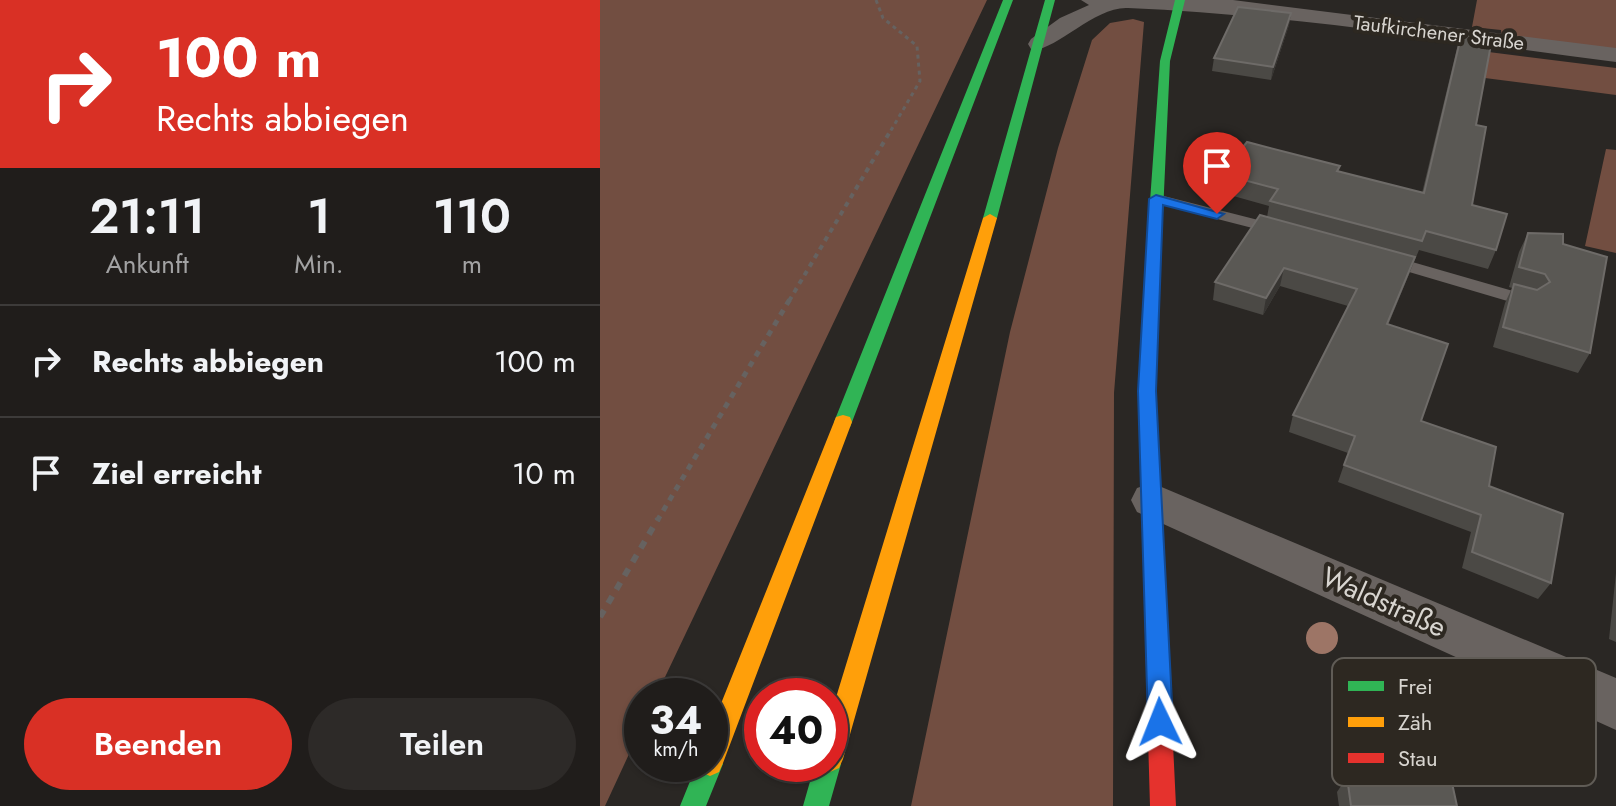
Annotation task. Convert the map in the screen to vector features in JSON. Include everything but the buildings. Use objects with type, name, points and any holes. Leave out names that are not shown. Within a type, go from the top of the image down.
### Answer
[{"type":"main road","points":[[728,717],[1008,0]]},
{"type":"main road","points":[[848,696],[1050,0]]},
{"type":"main road","points":[[1163,806],[1147,391],[1170,1]]},
{"type":"main road","points":[[693,806],[702,782]]},
{"type":"main road","points":[[816,806],[823,782]]},
{"type":"street","name":"Taufkirchener Straße","points":[[1091,0],[1233,6],[1616,55]]},
{"type":"street","name":"Taufkirchener Straße","points":[[1039,44],[1067,22],[1117,1]]},
{"type":"street","name":"Waldstraße","points":[[1152,500],[1511,658]]},
{"type":"street","name":"Waldstraße","points":[[1596,695],[1616,704]]},
{"type":"lane","points":[[1156,199],[1292,233]]},
{"type":"lane","points":[[1367,254],[1528,301]]},
{"type":"path","points":[[600,617],[920,81],[917,46],[883,18],[876,0]]},
{"type":"shaded area","points":[[600,0],[987,0],[665,678],[624,678],[624,765],[605,806],[600,806]]},
{"type":"shaded area","points":[[1477,0],[1616,0],[1616,52],[1502,39],[1501,30],[1472,27]]},
{"type":"shaded area","points":[[1133,19],[1144,22],[1114,393],[1113,806],[911,806],[1010,332],[1058,148],[1092,40],[1110,23]]},
{"type":"shaded area","points":[[1465,49],[1616,68],[1616,95],[1477,77]]},
{"type":"shaded area","points":[[1606,149],[1616,150],[1616,253],[1585,246]]},
{"type":"traffic: fast","points":[[843,422],[1008,0]]},
{"type":"traffic: fast","points":[[990,218],[1050,0]]},
{"type":"traffic: fast","points":[[1151,300],[1165,61],[1180,0]]},
{"type":"traffic: fast","points":[[693,806],[703,782]]},
{"type":"traffic: fast","points":[[816,806],[823,782]]},
{"type":"traffic: slow","points":[[848,698],[990,218]]},
{"type":"traffic: slow","points":[[728,717],[843,422]]},
{"type":"traffic: jam","points":[[1151,300],[1147,391],[1163,806]]},
{"type":"route","points":[[1160,722],[1147,391],[1156,199],[1217,214]]}]
